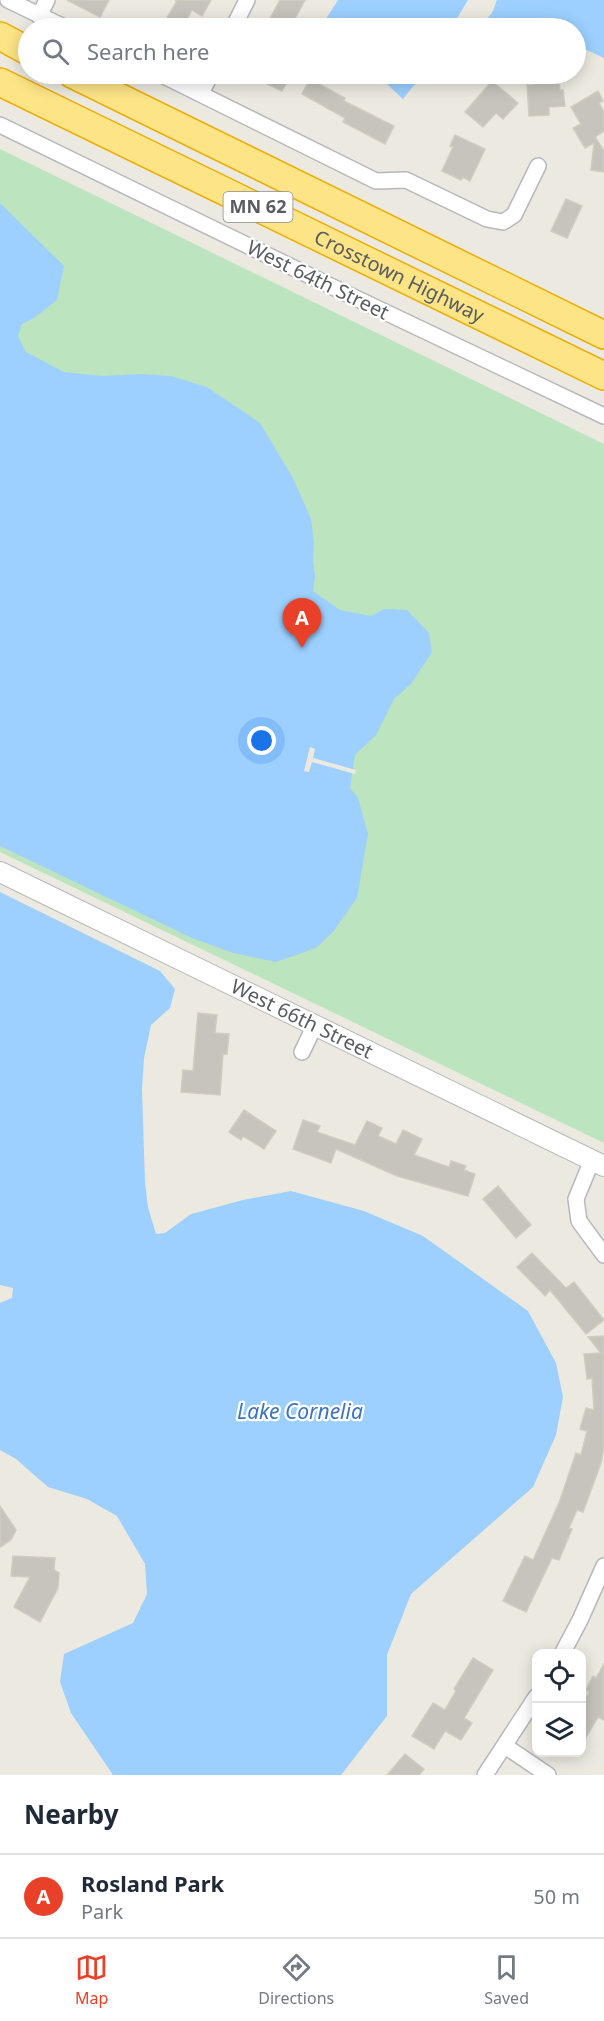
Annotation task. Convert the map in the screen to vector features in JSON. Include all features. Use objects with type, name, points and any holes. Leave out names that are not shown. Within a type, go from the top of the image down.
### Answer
[{"type":"highway","points":[[0,36],[18,46]]},
{"type":"highway","name":"Crosstown Highway","points":[[0,82],[604,376]]},
{"type":"highway","name":"Crosstown Highway","points":[[92,84],[604,335]]},
{"type":"highway","points":[[536,302],[604,329]]},
{"type":"highway","points":[[516,332],[604,388]]},
{"type":"street","points":[[8,0],[44,18]]},
{"type":"street","points":[[39,16],[47,0]]},
{"type":"street","points":[[238,18],[247,0]]},
{"type":"street","points":[[182,84],[376,181],[405,180],[487,219],[503,222],[514,215],[538,166]]},
{"type":"street","points":[[201,93],[206,84]]},
{"type":"street","name":"West 64th Street","points":[[0,125],[604,417]]},
{"type":"street","name":"West 66th Street","points":[[0,873],[598,1163]]},
{"type":"street","points":[[302,1052],[315,1025]]},
{"type":"street","points":[[598,1163],[576,1199],[579,1221],[604,1255]]},
{"type":"street","points":[[564,1649],[604,1566]]},
{"type":"street","points":[[485,1775],[533,1703]]},
{"type":"street","points":[[505,1746],[549,1775]]},
{"type":"green space","points":[[0,149],[604,444],[604,1143],[0,852]]},
{"type":"water","points":[[338,0],[468,0],[457,18],[326,18]]},
{"type":"water","points":[[497,0],[604,0],[604,58],[586,50],[586,18],[488,18]]},
{"type":"water","points":[[387,84],[415,84],[403,99]]},
{"type":"water","points":[[0,203],[64,266],[57,300],[34,318],[22,324],[18,336],[26,352],[64,372],[101,376],[142,374],[171,376],[207,387],[260,423],[293,478],[311,519],[315,576],[313,591],[340,610],[371,616],[384,609],[407,610],[429,633],[432,652],[411,684],[394,699],[376,735],[355,755],[350,788],[358,798],[368,834],[357,898],[333,932],[316,948],[276,962],[233,953],[192,938],[0,846]]},
{"type":"water","name":"Lake Cornelia","points":[[0,892],[160,971],[175,989],[170,1008],[151,1025],[144,1058],[142,1089],[145,1183],[148,1207],[156,1234],[165,1233],[191,1214],[243,1200],[291,1191],[364,1211],[423,1236],[528,1311],[556,1363],[563,1397],[556,1435],[533,1487],[411,1594],[387,1655],[387,1716],[341,1775],[113,1775],[71,1713],[60,1682],[64,1654],[133,1623],[147,1594],[145,1564],[117,1516],[87,1499],[48,1487],[16,1459],[0,1450],[0,1303],[12,1298],[13,1288],[0,1285]]},
{"type":"pier","points":[[310,747],[315,749],[313,758],[356,770],[355,774],[312,762],[309,772],[304,771]]},
{"type":"building","points":[[67,0],[109,0],[100,17]]},
{"type":"building","points":[[175,0],[211,0],[202,16],[192,10],[188,18],[167,18],[177,1]]},
{"type":"building","points":[[280,0],[305,0],[295,18],[270,18]]},
{"type":"building","points":[[267,84],[286,84],[282,91]]},
{"type":"building","points":[[307,84],[319,84],[345,98],[344,101],[394,126],[385,144],[343,122],[345,118],[302,94]]},
{"type":"building","points":[[489,84],[496,84],[518,103],[503,119],[496,113],[483,127],[465,112]]},
{"type":"building","points":[[559,84],[560,90],[563,90],[565,106],[549,107],[549,115],[529,116],[527,85]]},
{"type":"building","points":[[598,91],[603,101],[599,103],[604,112],[604,131],[595,137],[604,151],[604,172],[591,170],[594,143],[585,148],[573,128],[581,124],[571,107]]},
{"type":"building","points":[[455,135],[485,149],[470,181],[463,177],[461,180],[442,171],[453,147],[450,146]]},
{"type":"building","points":[[566,199],[582,206],[567,238],[551,231]]},
{"type":"building","points":[[198,1013],[217,1015],[215,1033],[229,1034],[227,1054],[223,1054],[220,1095],[181,1092],[183,1070],[193,1071]]},
{"type":"building","points":[[244,1110],[276,1131],[264,1149],[243,1136],[241,1140],[229,1132]]},
{"type":"building","points":[[303,1120],[320,1126],[317,1132],[355,1145],[367,1121],[382,1128],[378,1136],[396,1144],[403,1130],[422,1139],[414,1155],[449,1167],[451,1161],[466,1166],[464,1170],[475,1174],[468,1196],[397,1176],[336,1149],[331,1163],[293,1149]]},
{"type":"building","points":[[498,1186],[531,1225],[516,1238],[483,1199]]},
{"type":"building","points":[[532,1253],[566,1288],[574,1282],[604,1320],[586,1334],[550,1290],[545,1296],[517,1267]]},
{"type":"building","points":[[604,1336],[604,1447],[601,1463],[583,1512],[577,1510],[569,1528],[572,1529],[559,1560],[552,1558],[526,1612],[503,1601],[525,1556],[533,1560],[559,1503],[576,1453],[581,1455],[587,1431],[580,1429],[586,1408],[594,1410],[592,1378],[587,1379],[584,1354],[601,1353],[588,1337]]},
{"type":"building","points":[[0,1506],[16,1530],[11,1540],[0,1547]]},
{"type":"building","points":[[13,1556],[55,1558],[54,1570],[59,1573],[58,1588],[40,1622],[14,1607],[30,1577],[11,1576]]},
{"type":"building","points":[[473,1658],[493,1670],[464,1718],[472,1723],[461,1740],[445,1731],[434,1749],[412,1736],[433,1703],[445,1710],[456,1691],[454,1689]]},
{"type":"building","points":[[604,1664],[604,1720],[598,1717],[586,1737],[586,1698],[589,1692],[586,1690],[593,1676],[596,1678]]},
{"type":"building","points":[[405,1754],[424,1769],[419,1775],[387,1775]]},
{"type":"place","name":"Rosland Park","points":[[302,648]]}]
